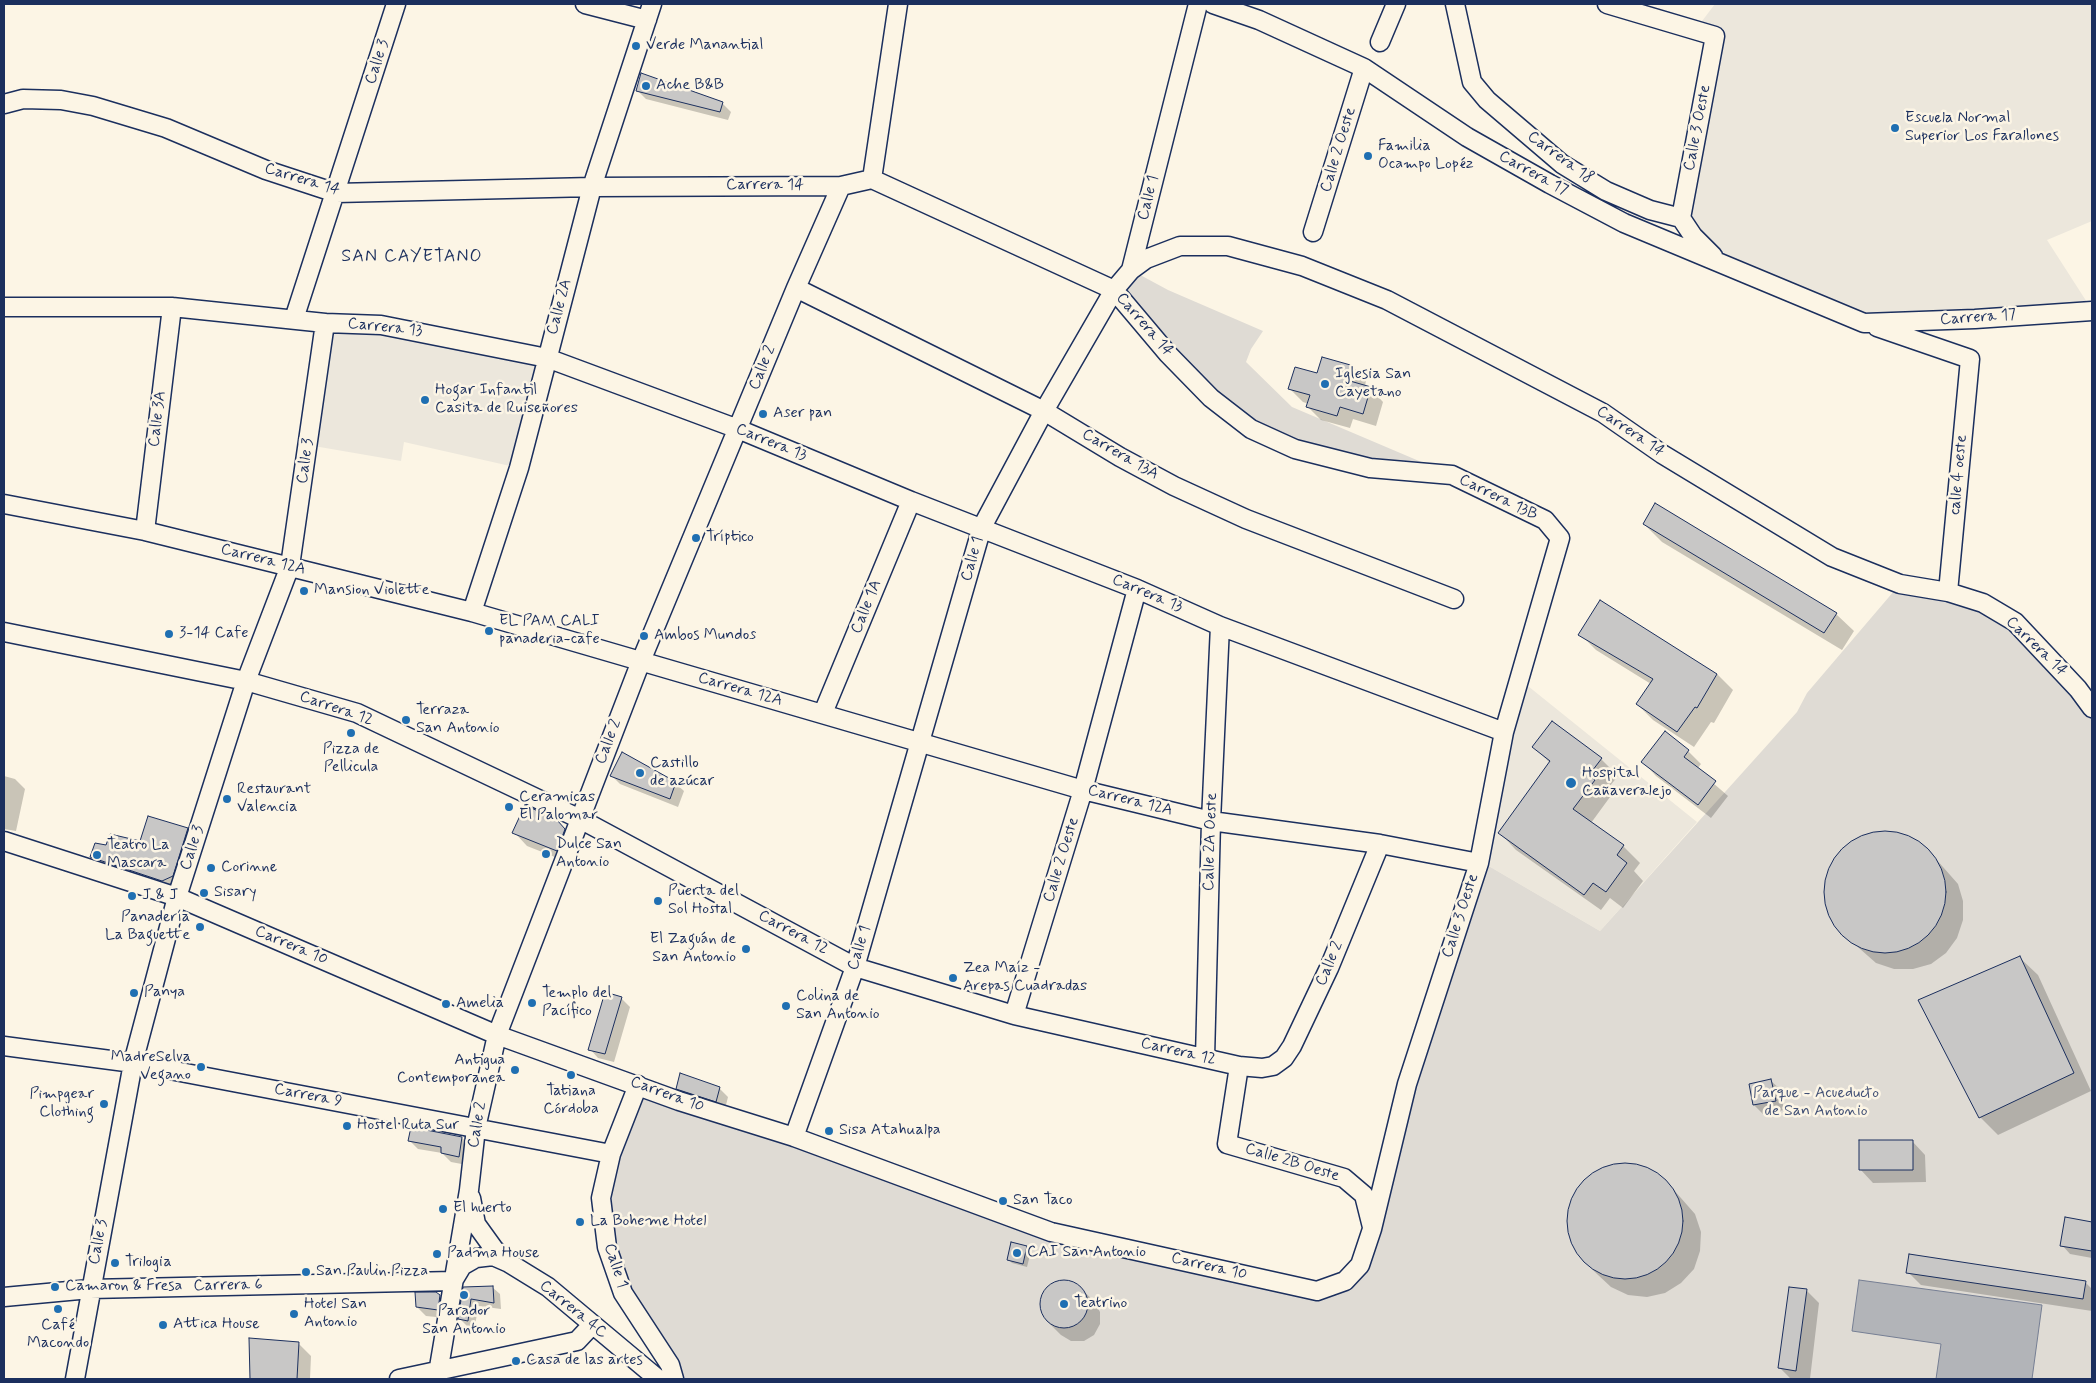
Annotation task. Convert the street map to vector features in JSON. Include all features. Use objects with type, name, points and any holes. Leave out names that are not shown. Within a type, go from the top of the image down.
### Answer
[{"type":"street","name":"Calle 3","points":[[294,319],[396,4]]},
{"type":"street","points":[[585,4],[649,12]]},
{"type":"street","points":[[872,179],[898,4]]},
{"type":"street","name":"Calle 1","points":[[794,1137],[855,967],[982,527],[1044,411],[1114,290],[1131,270],[1198,4]]},
{"type":"street","name":"Carrera 17","points":[[1214,4],[1259,20],[1364,68],[1467,136],[1550,184],[1624,223],[1864,322],[1970,359]]},
{"type":"street","points":[[1380,42],[1396,4]]},
{"type":"street","name":"Carrera 18","points":[[1455,4],[1472,82],[1487,100],[1562,164],[1606,191],[1650,210],[1681,218]]},
{"type":"street","name":"Calle 3 Oeste","points":[[1607,4],[1704,31],[1716,37],[1681,218]]},
{"type":"street","name":"Calle 2A","points":[[472,612],[519,468],[592,187],[649,12]]},
{"type":"street","name":"Calle 2 Oeste","points":[[1313,232],[1364,68]]},
{"type":"street","name":"Carrera 14","points":[[4,104],[23,99],[61,100],[93,106],[166,128],[266,170],[336,193],[592,187],[841,186],[872,179],[1114,290],[1168,354],[1211,398],[1251,429],[1295,449],[1370,468],[1452,475]]},
{"type":"street","name":"Calle 2","points":[[438,1375],[469,1190],[476,1128],[497,1035],[641,661],[796,288],[841,186]]},
{"type":"street","points":[[1681,218],[1693,236],[1720,263]]},
{"type":"street","name":"Carrera 14","points":[[1131,270],[1146,259],[1180,246],[1228,246],[1302,266],[1387,300],[1603,412],[1662,454],[1832,557],[1900,584],[1948,592],[1983,603],[2015,622],[2078,689],[2092,708]]},
{"type":"street","name":"Carrera 13A","points":[[796,288],[1044,411],[1159,478],[1237,515],[1454,599]]},
{"type":"street","name":"Carrera 13","points":[[4,307],[172,307],[325,323],[381,325],[547,358],[738,429],[911,502],[982,527],[1137,589],[1220,626],[1504,732]]},
{"type":"street","name":"Calle 3A","points":[[145,531],[172,307]]},
{"type":"street","name":"Carrera 17","points":[[1864,322],[1966,320],[2092,311]]},
{"type":"street","name":"Calle 3","points":[[75,1379],[133,1063],[177,897],[246,680],[290,566],[325,323]]},
{"type":"street","name":"calle 4 oeste","points":[[1948,592],[1970,359]]},
{"type":"street","name":"Carrera 13B","points":[[1452,475],[1545,520],[1557,532],[1560,544]]},
{"type":"street","name":"Calle 1A","points":[[823,714],[911,502]]},
{"type":"street","name":"Carrera 12A","points":[[4,504],[145,531],[472,612],[921,741],[1083,790],[1211,820],[1380,844],[1479,862]]},
{"type":"street","name":"Calle 3 Oeste","points":[[1345,1281],[1360,1265],[1372,1229],[1407,1084],[1479,862],[1504,732],[1560,544]]},
{"type":"street","name":"Calle 2 Oeste","points":[[1014,1015],[1083,790],[1137,589]]},
{"type":"street","name":"Calle 2A Oeste","points":[[1205,1058],[1211,820],[1220,626]]},
{"type":"street","name":"Carrera 12","points":[[4,632],[246,680],[357,713],[580,819],[855,967],[1014,1015],[1239,1066],[1262,1068]]},
{"type":"street","name":"Carrera 10","points":[[4,841],[177,897],[497,1035],[679,1101],[794,1137],[1051,1232],[1317,1291],[1345,1281]]},
{"type":"street","name":"Calle 2","points":[[1262,1068],[1273,1066],[1284,1058],[1305,1022],[1380,844]]},
{"type":"street","name":"Carrera 9","points":[[4,1046],[133,1063],[611,1154]]},
{"type":"street","name":"Calle 2B Oeste","points":[[1239,1066],[1227,1144],[1344,1178],[1364,1195],[1372,1229]]},
{"type":"street","name":"Calle 1","points":[[638,1085],[611,1154],[601,1198],[607,1247],[623,1293],[670,1365],[674,1379]]},
{"type":"street","name":"Carrera 4C","points":[[469,1190],[476,1224],[483,1236],[509,1263]]},
{"type":"street","name":"Carrera 4C","points":[[453,1281],[462,1266],[476,1258],[493,1256],[509,1263],[548,1287],[658,1379]]},
{"type":"street","name":"Carrera 6","points":[[4,1297],[90,1289],[453,1281]]},
{"type":"street","points":[[399,1379],[438,1375],[576,1341],[592,1325]]},
{"type":"shaded area","name":"Escuela Normal Superior Los Farallones","points":[[1715,4],[2092,4],[2092,221],[2047,240],[2092,310],[1864,323],[1720,263],[1681,218],[1716,37],[1696,29]]},
{"type":"shaded area","name":"Hogar Infantil Casita de Ruiseñores","points":[[325,323],[547,358],[519,468],[404,442],[401,461],[308,445]]},
{"type":"shaded area","name":"Hospital Cañaveralejo","points":[[1518,678],[1697,822],[1600,931],[1487,865]]},
{"type":"shaded area","points":[[1859,1280],[2042,1305],[2032,1379],[1936,1379],[1941,1344],[1852,1331]]},
{"type":"green space","points":[[1131,270],[1168,290],[1263,331],[1251,349],[1246,362],[1292,407],[1452,475],[1370,468],[1251,429],[1114,290]]},
{"type":"green space","name":"Parque - Acueducto de San Antonio","points":[[1900,584],[1983,603],[2092,708],[2092,1379],[674,1379],[607,1247],[611,1154],[638,1085],[1032,1225],[1317,1291],[1361,1265],[1407,1084],[1487,865],[1600,931],[1797,712],[1807,693]]},
{"type":"building","points":[[641,73],[723,102],[720,112],[636,91]]},
{"type":"building","name":"Iglesia San Cayetano","points":[[1322,357],[1354,366],[1350,381],[1371,387],[1363,414],[1340,407],[1337,416],[1306,407],[1310,395],[1288,389],[1295,367],[1317,373]]},
{"type":"building","points":[[1655,503],[1837,613],[1824,633],[1643,524]]},
{"type":"building","points":[[1600,600],[1717,674],[1697,708],[1695,707],[1677,732],[1636,704],[1653,679],[1578,635]]},
{"type":"building","points":[[1552,721],[1602,758],[1589,775],[1595,780],[1573,809],[1624,845],[1617,855],[1627,863],[1606,892],[1593,883],[1584,895],[1498,833],[1550,761],[1532,747]]},
{"type":"building","points":[[1665,731],[1689,750],[1684,757],[1716,781],[1698,805],[1641,762]]},
{"type":"building","points":[[622,752],[676,782],[670,799],[610,776]]},
{"type":"building","points":[[525,805],[557,820],[565,829],[557,851],[512,833]]},
{"type":"building","points":[[148,816],[188,828],[173,876],[162,881],[90,857],[95,843],[106,845],[110,834],[140,841]]},
{"type":"building","points":[[1885,831],[1908,836],[1928,849],[1941,869],[1946,892],[1941,915],[1928,935],[1908,948],[1885,953],[1862,948],[1842,935],[1829,915],[1824,892],[1829,869],[1842,849],[1862,836]]},
{"type":"building","points":[[2020,956],[2074,1073],[1979,1118],[1918,1000]]},
{"type":"building","points":[[605,992],[622,997],[605,1054],[588,1050]]},
{"type":"building","points":[[680,1073],[720,1087],[716,1102],[676,1089]]},
{"type":"building","points":[[1771,1079],[1776,1101],[1753,1105],[1749,1084]]},
{"type":"building","points":[[411,1127],[462,1137],[459,1157],[441,1153],[441,1147],[408,1141]]},
{"type":"building","points":[[1859,1140],[1913,1140],[1913,1170],[1859,1170]]},
{"type":"building","points":[[1625,1163],[1647,1167],[1657,1172],[1666,1180],[1674,1189],[1679,1199],[1683,1221],[1679,1243],[1674,1253],[1666,1262],[1657,1270],[1647,1275],[1625,1279],[1603,1275],[1593,1270],[1584,1262],[1576,1253],[1571,1243],[1567,1221],[1571,1199],[1576,1189],[1584,1180],[1593,1172],[1603,1167]]},
{"type":"building","points":[[2065,1217],[2092,1222],[2092,1251],[2060,1246]]},
{"type":"building","name":"CAI San Antonio","points":[[1011,1242],[1027,1246],[1023,1264],[1007,1260]]},
{"type":"building","points":[[1909,1254],[2086,1281],[2083,1299],[1906,1273]]},
{"type":"building","name":"Teatrino","points":[[1059,1280],[1069,1280],[1078,1284],[1084,1290],[1088,1304],[1084,1318],[1078,1324],[1069,1328],[1059,1328],[1050,1324],[1044,1318],[1040,1309],[1040,1299],[1044,1290],[1050,1284]]},
{"type":"building","points":[[493,1286],[494,1303],[471,1299],[468,1321],[458,1319],[463,1287]]},
{"type":"building","points":[[1789,1287],[1807,1289],[1796,1371],[1778,1368]]},
{"type":"building","points":[[415,1292],[436,1292],[440,1295],[438,1310],[416,1307]]},
{"type":"building","points":[[249,1338],[299,1342],[297,1379],[250,1379]]},
{"type":"place","name":"Verde Manantial","points":[[636,46]]},
{"type":"place","name":"Ache B&B","points":[[646,86]]},
{"type":"place","name":"Escuela Normal Superior Los Farallones","points":[[1895,128]]},
{"type":"place","name":"Familia Ocampo Lopéz","points":[[1368,156]]},
{"type":"place","name":"Iglesia San Cayetano","points":[[1325,384]]},
{"type":"place","name":"Hogar Infantil Casita de Ruiseñores","points":[[425,400]]},
{"type":"place","name":"Aser pan","points":[[763,414]]},
{"type":"place","name":"Tríptico","points":[[696,538]]},
{"type":"place","name":"Mansion Violette","points":[[304,591]]},
{"type":"place","name":"EL PAM CALI panaderia-cafe","points":[[489,631]]},
{"type":"place","name":"3-14 Cafe","points":[[169,634]]},
{"type":"place","name":"Ambos Mundos","points":[[644,636]]},
{"type":"place","name":"Terraza San Antonio","points":[[406,720]]},
{"type":"place","name":"Pizza de Pellicula","points":[[351,733]]},
{"type":"place","name":"Castillo de azúcar","points":[[640,773]]},
{"type":"place","name":"Hospital Cañaveralejo","points":[[1571,783]]},
{"type":"place","name":"Restaurant Valencia","points":[[227,799]]},
{"type":"place","name":"Ceramicas El Palomar","points":[[509,807]]},
{"type":"place","name":"Dulce San Antonio","points":[[546,854]]},
{"type":"place","name":"Teatro La Mascara","points":[[97,855]]},
{"type":"place","name":"Corinne","points":[[211,868]]},
{"type":"place","name":"Sisary","points":[[204,893]]},
{"type":"place","name":"J & J","points":[[132,896]]},
{"type":"place","name":"Puerta del Sol Hostal","points":[[658,901]]},
{"type":"place","name":"Panadería La Baguette","points":[[200,927]]},
{"type":"place","name":"El Zaguán de San Antonio","points":[[746,949]]},
{"type":"place","name":"Zea Maíz - Arepas Cuadradas","points":[[953,978]]},
{"type":"place","name":"Panya","points":[[134,993]]},
{"type":"place","name":"Templo del Pacífico","points":[[532,1003]]},
{"type":"place","name":"Amelia","points":[[446,1004]]},
{"type":"place","name":"Colina de San Antonio","points":[[786,1006]]},
{"type":"place","name":"MadreSelva Vegano","points":[[201,1067]]},
{"type":"place","name":"Antigua Contemporanea","points":[[515,1070]]},
{"type":"place","name":"Tatiana Córdoba","points":[[571,1075]]},
{"type":"place","name":"Pimpgear Clothing","points":[[104,1104]]},
{"type":"place","name":"Hostel Ruta Sur","points":[[347,1126]]},
{"type":"place","name":"Sisa Atahualpa","points":[[829,1131]]},
{"type":"place","name":"San Taco","points":[[1003,1201]]},
{"type":"place","name":"El huerto","points":[[443,1209]]},
{"type":"place","name":"La Boheme Hotel","points":[[580,1222]]},
{"type":"place","name":"CAI San Antonio","points":[[1017,1253]]},
{"type":"place","name":"Padma House","points":[[437,1254]]},
{"type":"place","name":"Trilogia","points":[[115,1263]]},
{"type":"place","name":"San Paulin Pizza","points":[[306,1272]]},
{"type":"place","name":"Camaron & Fresa","points":[[55,1287]]},
{"type":"place","name":"Parador San Antonio","points":[[464,1295]]},
{"type":"place","name":"Teatrino","points":[[1064,1304]]},
{"type":"place","name":"Café Macondo","points":[[58,1309]]},
{"type":"place","name":"Hotel San Antonio","points":[[294,1314]]},
{"type":"place","name":"Attica House","points":[[163,1325]]},
{"type":"place","name":"Casa de las artes","points":[[516,1361]]},
{"type":"district","name":"SAN CAYETANO","points":[[412,257]]}]
